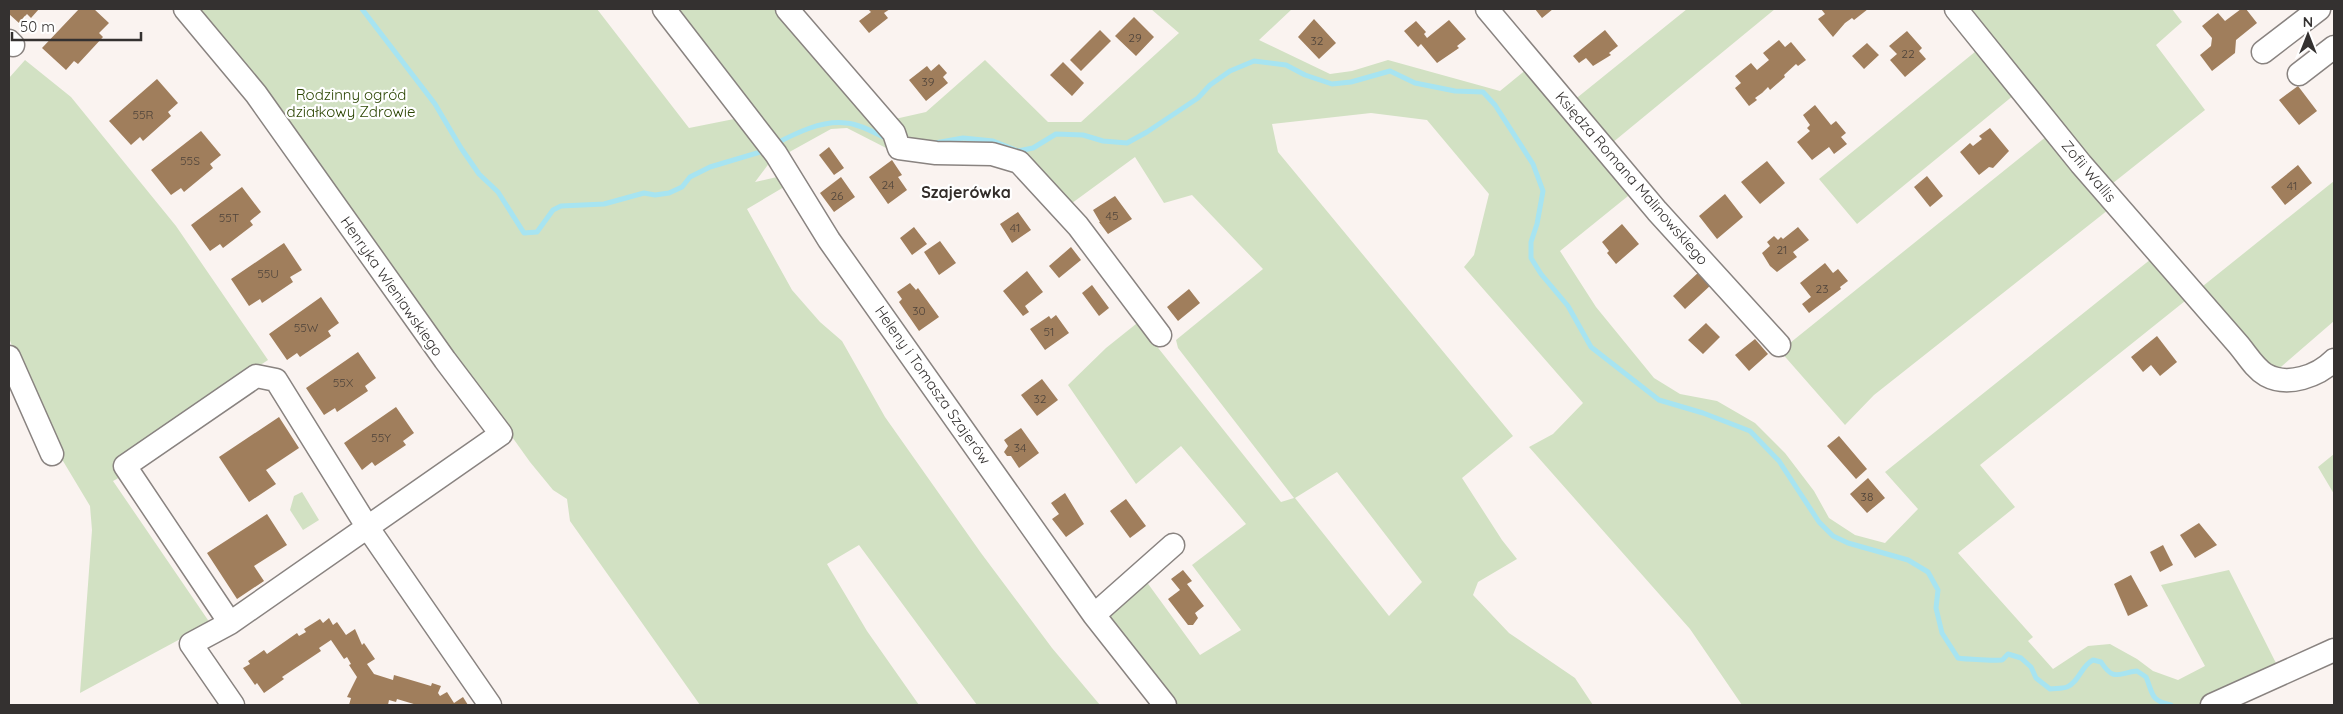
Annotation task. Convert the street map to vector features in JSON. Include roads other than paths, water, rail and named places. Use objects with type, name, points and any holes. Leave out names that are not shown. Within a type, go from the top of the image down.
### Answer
[{"type":"street","name":"Henryka Wieniawskiego","points":[[185,9],[256,94],[439,353],[500,434],[368,528],[336,562],[274,604],[230,623],[191,644],[233,705]]},
{"type":"street","name":"Heleny i Tomasza Szajerów","points":[[664,9],[776,154],[830,240],[1094,615],[1165,705]]},
{"type":"street","points":[[787,9],[894,133],[899,148],[936,153],[992,154],[1019,162],[1078,226],[1160,335]]},
{"type":"street","name":"Księdza Romana Malinowskiego","points":[[1487,9],[1657,211],[1779,345]]},
{"type":"street","name":"Zofii Wallis","points":[[1956,9],[2081,164],[2255,366],[2266,376],[2283,380],[2318,373],[2334,360]]},
{"type":"street","points":[[2263,52],[2319,9]]},
{"type":"street","points":[[2299,74],[2334,47]]},
{"type":"street","points":[[9,357],[52,454]]},
{"type":"street","points":[[230,623],[125,466],[256,376],[276,380],[368,528],[490,705]]},
{"type":"street","points":[[1094,615],[1173,545]]},
{"type":"street","points":[[2212,705],[2334,650]]},
{"type":"waterway","points":[[362,9],[435,104],[461,148],[479,174],[498,192],[524,233],[537,232],[553,210],[561,206],[604,204],[644,193],[655,195],[669,193],[682,187],[690,177],[710,167],[764,151]]},
{"type":"waterway","points":[[935,143],[963,138],[993,141],[1018,151],[1033,148],[1056,134],[1083,135],[1103,141],[1127,143],[1198,98],[1210,85],[1230,71],[1254,61],[1286,65],[1305,75],[1332,84],[1351,82],[1390,71],[1415,83],[1455,91],[1483,92],[1495,105],[1533,164],[1543,191],[1537,224],[1531,242],[1531,258],[1541,274],[1568,306],[1591,347],[1659,400],[1703,413],[1750,431],[1779,461],[1819,522],[1833,536],[1848,543],[1908,560],[1928,572],[1938,590],[1936,608],[1942,633],[1958,658],[2003,660],[2008,654],[2021,658],[2031,667],[2036,678],[2050,689],[2065,688],[2071,685],[2093,660],[2101,662],[2113,674],[2137,671],[2146,677],[2153,696],[2159,701],[2171,705]]},
{"type":"waterway","points":[[775,144],[809,128],[828,123],[857,125],[887,139]]},
{"type":"district","name":"Szajerówka","points":[[966,192]]},
{"type":"park label","name":"Rodzinny ogród działkowy Zdrowie","points":[[351,102]]}]
